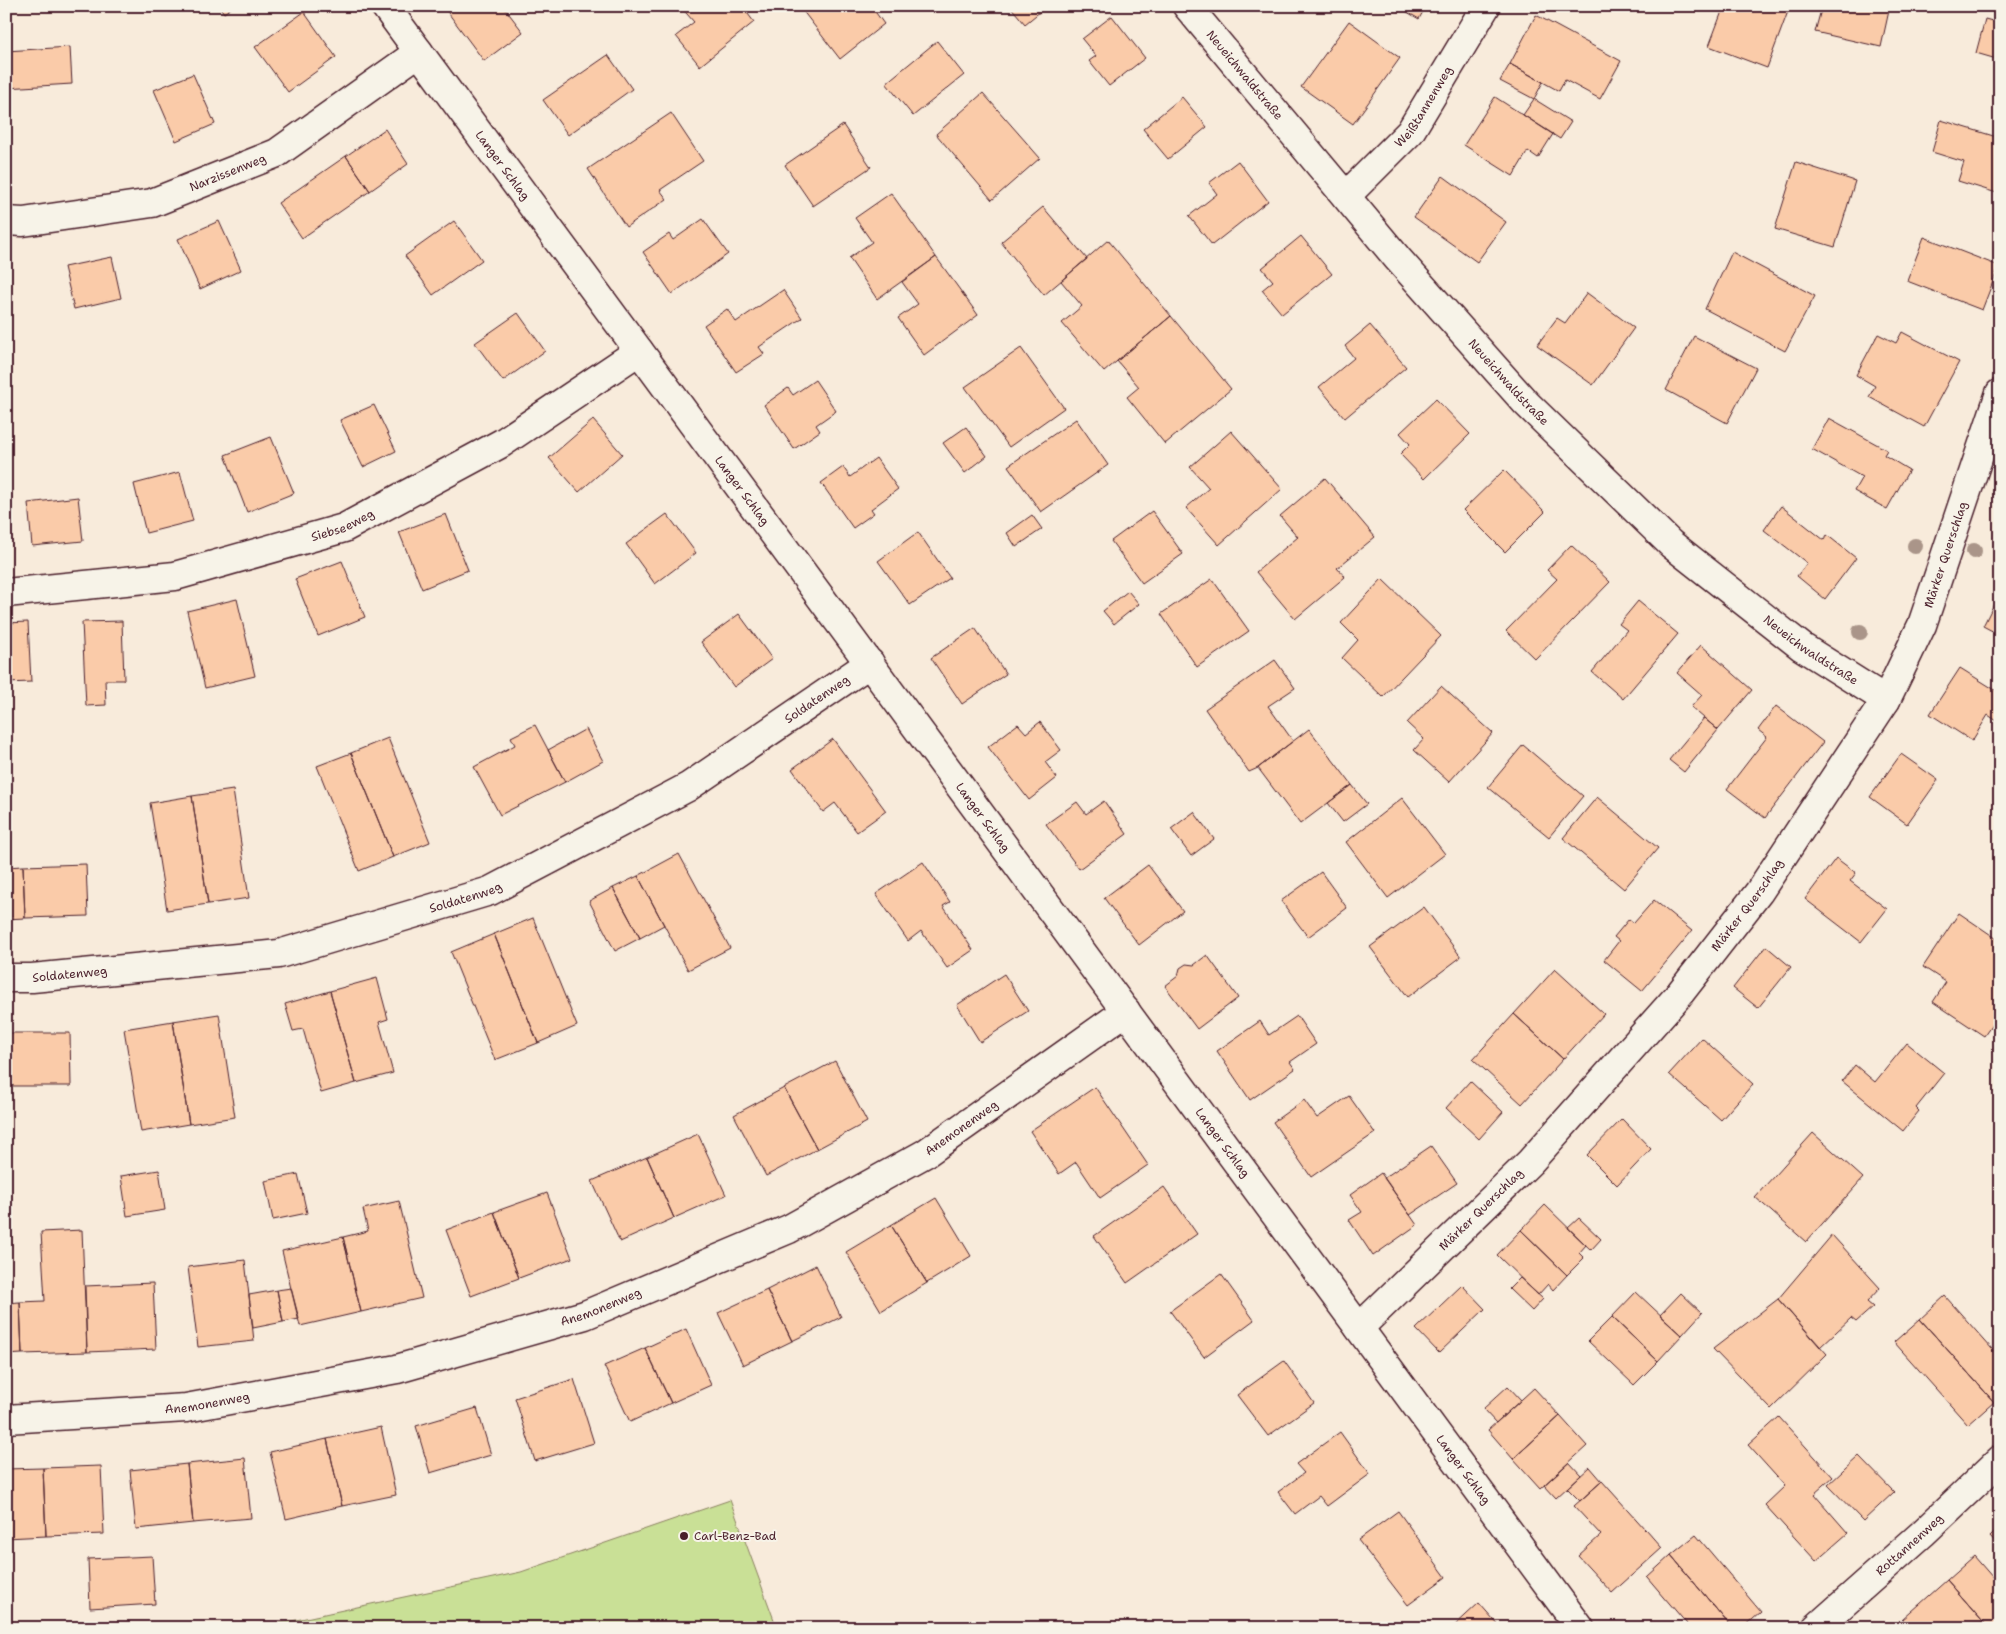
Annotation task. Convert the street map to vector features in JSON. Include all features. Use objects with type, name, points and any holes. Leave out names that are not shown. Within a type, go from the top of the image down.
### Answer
[{"type":"street","name":"Langer Schlag","points":[[386,6],[1580,1628]]},
{"type":"street","name":"Neueichwaldstraße","points":[[1187,6],[1398,259],[1526,403],[1671,544],[1802,647],[1886,700]]},
{"type":"street","name":"Weißtannenweg","points":[[1346,196],[1410,132],[1486,6]]},
{"type":"street","name":"Narzissenweg","points":[[6,221],[22,222],[152,203],[278,153],[419,52]]},
{"type":"street","name":"Siebseeweg","points":[[6,594],[175,576],[344,528],[502,443],[639,351]]},
{"type":"street","name":"Märker Querschlag","points":[[1359,1328],[1530,1162],[1678,997],[1759,892],[1886,700],[1922,625],[1997,406]]},
{"type":"street","name":"Soldatenweg","points":[[6,978],[32,978],[279,954],[490,891],[688,787],[870,663]]},
{"type":"street","name":"Anemonenweg","points":[[6,1419],[186,1408],[397,1369],[585,1315],[789,1229],[909,1163],[926,1153],[1126,1011]]},
{"type":"street","name":"Rottannenweg","points":[[1816,1628],[2000,1460]]},
{"type":"green space","name":"Carl-Benz-Bad","points":[[730,1500],[777,1628],[214,1628],[287,1622],[521,1572]]},
{"type":"building","points":[[219,6],[234,6],[224,13]]},
{"type":"building","points":[[443,6],[503,6],[523,32],[484,61]]},
{"type":"building","points":[[680,6],[742,6],[754,22],[700,66],[676,36],[694,22]]},
{"type":"building","points":[[799,6],[871,6],[884,24],[840,59]]},
{"type":"building","points":[[1010,6],[1047,6],[1025,24]]},
{"type":"building","points":[[1397,6],[1426,6],[1419,19]]},
{"type":"building","points":[[1724,6],[1790,6],[1767,68],[1709,46]]},
{"type":"building","points":[[1822,6],[1890,6],[1881,47],[1815,32]]},
{"type":"building","points":[[304,12],[336,57],[288,92],[255,47]]},
{"type":"building","points":[[1536,15],[1621,61],[1600,99],[1565,80],[1559,91],[1510,64]]},
{"type":"building","points":[[1112,16],[1145,58],[1109,86],[1089,61],[1096,56],[1082,39]]},
{"type":"building","points":[[1985,19],[2000,23],[2000,60],[1976,53]]},
{"type":"building","points":[[1349,21],[1400,58],[1353,124],[1301,87]]},
{"type":"building","points":[[937,41],[964,75],[913,116],[886,83]]},
{"type":"building","points":[[70,47],[72,84],[6,88],[6,51]]},
{"type":"building","points":[[608,55],[632,89],[568,135],[543,100]]},
{"type":"building","points":[[1510,64],[1543,82],[1534,99],[1500,81]]},
{"type":"building","points":[[193,74],[215,124],[176,141],[154,90]]},
{"type":"building","points":[[983,93],[1040,158],[992,200],[936,134]]},
{"type":"building","points":[[1182,97],[1207,127],[1168,159],[1143,129]]},
{"type":"building","points":[[1495,97],[1553,134],[1538,158],[1528,151],[1513,176],[1464,145]]},
{"type":"building","points":[[1534,99],[1571,122],[1560,139],[1523,115]]},
{"type":"building","points":[[671,113],[703,161],[660,190],[667,199],[626,227],[588,169]]},
{"type":"building","points":[[1941,120],[2000,138],[2000,194],[1958,181],[1964,162],[1932,152]]},
{"type":"building","points":[[843,125],[871,167],[813,206],[785,165]]},
{"type":"building","points":[[385,129],[408,164],[370,191],[346,156]]},
{"type":"building","points":[[346,156],[370,191],[302,238],[278,203]]},
{"type":"building","points":[[1238,161],[1268,201],[1212,245],[1189,216],[1217,194],[1209,183]]},
{"type":"building","points":[[1796,162],[1855,181],[1835,247],[1775,229]]},
{"type":"building","points":[[1443,176],[1506,222],[1477,262],[1414,217]]},
{"type":"building","points":[[891,193],[936,257],[877,299],[849,258],[872,242],[855,218]]},
{"type":"building","points":[[1043,207],[1087,259],[1044,295],[1001,242]]},
{"type":"building","points":[[703,219],[728,254],[672,294],[643,252],[669,234],[673,240]]},
{"type":"building","points":[[219,221],[241,270],[200,289],[178,239]]},
{"type":"building","points":[[454,221],[482,260],[433,295],[405,256]]},
{"type":"building","points":[[1301,236],[1332,274],[1282,314],[1262,290],[1273,281],[1262,268]]},
{"type":"building","points":[[1924,237],[1999,266],[1982,310],[1907,281]]},
{"type":"building","points":[[1108,240],[1171,316],[1104,372],[1062,323],[1082,306],[1061,281]]},
{"type":"building","points":[[1732,252],[1815,296],[1785,351],[1705,309]]},
{"type":"building","points":[[112,257],[121,298],[74,309],[64,267]]},
{"type":"building","points":[[936,257],[978,315],[924,355],[898,318],[918,304],[902,282]]},
{"type":"building","points":[[783,290],[802,318],[759,347],[764,354],[736,372],[704,325],[727,309],[736,322]]},
{"type":"building","points":[[1587,293],[1634,328],[1593,385],[1537,345],[1557,318],[1565,323]]},
{"type":"building","points":[[518,313],[545,351],[503,381],[475,343]]},
{"type":"building","points":[[1171,316],[1231,389],[1165,444],[1127,397],[1139,387],[1117,361]]},
{"type":"building","points":[[1370,325],[1406,367],[1345,418],[1319,387],[1354,358],[1345,346]]},
{"type":"building","points":[[1902,332],[1959,362],[1924,427],[1869,397],[1875,386],[1856,375],[1878,334],[1896,343]]},
{"type":"building","points":[[1694,336],[1756,368],[1727,423],[1666,390]]},
{"type":"building","points":[[1021,348],[1064,408],[1009,447],[965,387]]},
{"type":"building","points":[[815,380],[836,411],[816,425],[820,431],[794,449],[764,405],[788,388],[793,395]]},
{"type":"building","points":[[1436,399],[1470,434],[1424,479],[1400,454],[1410,444],[1400,433]]},
{"type":"building","points":[[374,405],[396,451],[363,467],[340,420]]},
{"type":"building","points":[[1829,418],[1887,450],[1884,455],[1909,470],[1887,509],[1854,491],[1862,477],[1812,449]]},
{"type":"building","points":[[1076,419],[1108,465],[1041,512],[1008,466]]},
{"type":"building","points":[[593,420],[622,454],[579,492],[549,458]]},
{"type":"building","points":[[966,427],[987,456],[965,473],[943,443]]},
{"type":"building","points":[[1231,431],[1282,489],[1219,545],[1186,508],[1209,488],[1190,467]]},
{"type":"building","points":[[271,437],[294,493],[247,512],[225,455]]},
{"type":"building","points":[[876,458],[898,489],[871,509],[874,513],[853,528],[821,483],[843,467],[850,477]]},
{"type":"building","points":[[1504,470],[1545,512],[1505,552],[1463,510]]},
{"type":"building","points":[[180,472],[193,521],[146,533],[134,484]]},
{"type":"building","points":[[1325,478],[1375,537],[1337,568],[1345,577],[1295,619],[1256,572],[1298,537],[1280,516]]},
{"type":"building","points":[[78,497],[83,541],[32,546],[28,503]]},
{"type":"building","points":[[1781,506],[1824,540],[1827,535],[1856,558],[1825,599],[1797,576],[1807,563],[1764,530]]},
{"type":"building","points":[[1152,511],[1183,554],[1142,583],[1111,541]]},
{"type":"building","points":[[446,514],[468,570],[422,589],[399,532]]},
{"type":"building","points":[[667,514],[696,553],[655,584],[626,544]]},
{"type":"building","points":[[1032,515],[1042,529],[1016,547],[1007,533]]},
{"type":"building","points":[[918,532],[950,578],[910,605],[878,561]]},
{"type":"building","points":[[1571,545],[1610,582],[1535,659],[1506,631],[1557,579],[1547,570]]},
{"type":"building","points":[[342,561],[365,617],[318,636],[295,579]]},
{"type":"building","points":[[1212,579],[1249,631],[1197,667],[1161,614]]},
{"type":"building","points":[[1382,579],[1441,636],[1383,697],[1342,658],[1358,640],[1341,623]]},
{"type":"building","points":[[1128,591],[1139,604],[1114,624],[1103,611]]},
{"type":"building","points":[[2000,592],[2000,635],[1983,626]]},
{"type":"building","points":[[237,599],[255,676],[205,688],[187,611]]},
{"type":"building","points":[[1638,601],[1678,634],[1623,699],[1592,672],[1627,630],[1619,624]]},
{"type":"building","points":[[739,614],[772,659],[734,687],[701,642]]},
{"type":"building","points":[[122,621],[124,680],[105,680],[106,705],[86,706],[82,622]]},
{"type":"building","points":[[28,622],[31,682],[6,683],[6,623]]},
{"type":"building","points":[[975,628],[1006,674],[962,704],[931,658]]},
{"type":"building","points":[[1701,645],[1752,690],[1718,730],[1691,707],[1702,695],[1677,673]]},
{"type":"building","points":[[1275,660],[1295,688],[1268,706],[1293,741],[1258,768],[1249,772],[1205,709]]},
{"type":"building","points":[[1960,668],[2000,693],[2000,723],[1988,715],[1972,741],[1930,714]]},
{"type":"building","points":[[1441,686],[1493,733],[1449,782],[1414,750],[1424,739],[1407,723]]},
{"type":"building","points":[[1776,706],[1823,742],[1765,818],[1727,789],[1767,737],[1758,730]]},
{"type":"building","points":[[1704,718],[1718,730],[1684,772],[1669,760]]},
{"type":"building","points":[[1040,722],[1061,750],[1045,762],[1057,778],[1029,800],[988,747],[1018,724],[1026,733]]},
{"type":"building","points":[[535,725],[565,782],[500,815],[474,767],[515,745],[511,737]]},
{"type":"building","points":[[586,729],[603,761],[565,782],[548,750]]},
{"type":"building","points":[[1309,729],[1352,785],[1300,824],[1258,768]]},
{"type":"building","points":[[388,738],[430,842],[393,857],[351,753]]},
{"type":"building","points":[[833,739],[886,811],[857,832],[835,803],[823,812],[792,769]]},
{"type":"building","points":[[1523,745],[1583,796],[1549,837],[1488,787]]},
{"type":"building","points":[[351,753],[393,857],[359,871],[317,766]]},
{"type":"building","points":[[1901,754],[1938,780],[1907,824],[1870,797]]},
{"type":"building","points":[[1352,785],[1367,804],[1343,822],[1328,803]]},
{"type":"building","points":[[233,790],[249,898],[208,904],[192,796]]},
{"type":"building","points":[[192,796],[208,904],[167,910],[150,803]]},
{"type":"building","points":[[1597,797],[1658,848],[1624,889],[1563,838]]},
{"type":"building","points":[[1402,798],[1445,854],[1388,898],[1346,842]]},
{"type":"building","points":[[1104,801],[1127,834],[1079,869],[1046,824],[1077,802],[1086,814]]},
{"type":"building","points":[[1194,812],[1214,839],[1191,856],[1171,829]]},
{"type":"building","points":[[679,854],[730,948],[688,970],[638,876]]},
{"type":"building","points":[[1836,858],[1856,873],[1850,881],[1887,909],[1861,942],[1805,899]]},
{"type":"building","points":[[923,862],[950,902],[943,906],[973,950],[947,968],[921,931],[908,941],[876,894]]},
{"type":"building","points":[[86,864],[88,916],[25,918],[23,866]]},
{"type":"building","points":[[1148,865],[1183,911],[1139,945],[1104,898]]},
{"type":"building","points":[[23,866],[25,918],[6,919],[6,867]]},
{"type":"building","points":[[1321,872],[1347,908],[1308,937],[1281,901]]},
{"type":"building","points":[[638,876],[664,925],[640,938],[613,888]]},
{"type":"building","points":[[613,888],[640,938],[615,951],[589,901]]},
{"type":"building","points":[[1654,900],[1692,931],[1642,991],[1604,960],[1619,941],[1614,937],[1629,919],[1634,923]]},
{"type":"building","points":[[1424,907],[1461,957],[1408,997],[1370,947]]},
{"type":"building","points":[[1959,913],[2000,941],[2000,1013],[1984,1036],[1933,1002],[1946,982],[1923,967]]},
{"type":"building","points":[[533,918],[577,1026],[538,1043],[494,934]]},
{"type":"building","points":[[494,934],[538,1043],[495,1060],[451,952]]},
{"type":"building","points":[[1766,946],[1791,967],[1758,1008],[1733,988]]},
{"type":"building","points":[[1207,955],[1238,998],[1197,1029],[1165,986],[1178,976],[1180,968],[1186,964],[1194,965]]},
{"type":"building","points":[[1555,969],[1604,1014],[1563,1059],[1514,1014]]},
{"type":"building","points":[[1004,974],[1028,1011],[980,1042],[957,1005]]},
{"type":"building","points":[[377,978],[388,1019],[379,1022],[393,1073],[356,1083],[330,991]]},
{"type":"building","points":[[330,991],[356,1083],[321,1093],[303,1029],[293,1031],[285,1004]]},
{"type":"building","points":[[219,1014],[235,1117],[189,1124],[173,1021]]},
{"type":"building","points":[[1514,1014],[1563,1059],[1522,1104],[1473,1059]]},
{"type":"building","points":[[1297,1016],[1316,1044],[1290,1062],[1295,1069],[1250,1100],[1217,1051],[1260,1021],[1269,1035]]},
{"type":"building","points":[[173,1021],[189,1124],[141,1132],[124,1029]]},
{"type":"building","points":[[6,1033],[70,1033],[71,1086],[6,1086]]},
{"type":"building","points":[[1702,1038],[1753,1084],[1721,1120],[1669,1074]]},
{"type":"building","points":[[1907,1043],[1944,1073],[1916,1108],[1919,1111],[1903,1131],[1842,1081],[1855,1065],[1875,1082]]},
{"type":"building","points":[[835,1061],[867,1122],[817,1149],[784,1088]]},
{"type":"building","points":[[1470,1081],[1503,1112],[1479,1139],[1446,1108]]},
{"type":"building","points":[[1095,1087],[1148,1165],[1100,1198],[1076,1162],[1059,1174],[1030,1131]]},
{"type":"building","points":[[784,1088],[817,1149],[766,1176],[734,1115]]},
{"type":"building","points":[[1349,1096],[1375,1133],[1311,1177],[1273,1122],[1304,1100],[1317,1118]]},
{"type":"building","points":[[1622,1119],[1651,1149],[1617,1185],[1587,1155]]},
{"type":"building","points":[[1813,1133],[1863,1178],[1806,1242],[1755,1197]]},
{"type":"building","points":[[698,1134],[726,1195],[674,1218],[647,1157]]},
{"type":"building","points":[[1431,1146],[1457,1183],[1410,1215],[1384,1178]]},
{"type":"building","points":[[647,1157],[674,1218],[620,1242],[592,1181]]},
{"type":"building","points":[[159,1170],[165,1210],[127,1216],[121,1176]]},
{"type":"building","points":[[1381,1173],[1417,1225],[1373,1256],[1349,1220],[1362,1212],[1350,1195]]},
{"type":"building","points":[[298,1174],[307,1213],[273,1220],[265,1181]]},
{"type":"building","points":[[1164,1187],[1197,1234],[1127,1283],[1094,1236]]},
{"type":"building","points":[[547,1193],[572,1258],[519,1278],[494,1212]]},
{"type":"building","points":[[936,1198],[971,1256],[927,1283],[891,1225]]},
{"type":"building","points":[[399,1201],[422,1298],[361,1312],[343,1237],[368,1231],[363,1209]]},
{"type":"building","points":[[1545,1205],[1586,1245],[1579,1253],[1584,1258],[1567,1275],[1521,1230]]},
{"type":"building","points":[[494,1212],[519,1278],[471,1296],[446,1230]]},
{"type":"building","points":[[1579,1218],[1601,1239],[1591,1250],[1568,1228]]},
{"type":"building","points":[[891,1225],[927,1283],[881,1311],[846,1252]]},
{"type":"building","points":[[82,1230],[87,1352],[22,1354],[20,1302],[45,1301],[41,1232]]},
{"type":"building","points":[[1521,1230],[1567,1275],[1553,1290],[1548,1284],[1538,1295],[1497,1255]]},
{"type":"building","points":[[1832,1235],[1880,1288],[1867,1302],[1873,1307],[1856,1322],[1851,1318],[1820,1347],[1778,1299]]},
{"type":"building","points":[[343,1237],[361,1312],[300,1326],[282,1251]]},
{"type":"building","points":[[245,1260],[254,1341],[198,1347],[188,1267]]},
{"type":"building","points":[[816,1265],[841,1317],[792,1341],[767,1290]]},
{"type":"building","points":[[1221,1274],[1254,1320],[1204,1357],[1170,1311]]},
{"type":"building","points":[[1520,1278],[1543,1299],[1532,1311],[1509,1289]]},
{"type":"building","points":[[153,1283],[156,1349],[87,1352],[85,1286]]},
{"type":"building","points":[[1462,1285],[1485,1309],[1439,1353],[1416,1329]]},
{"type":"building","points":[[291,1288],[299,1319],[283,1322],[277,1290]]},
{"type":"building","points":[[277,1290],[283,1322],[253,1328],[249,1295]]},
{"type":"building","points":[[767,1290],[792,1341],[743,1365],[718,1313]]},
{"type":"building","points":[[1636,1292],[1682,1335],[1658,1361],[1612,1317]]},
{"type":"building","points":[[1681,1293],[1702,1313],[1682,1335],[1660,1315]]},
{"type":"building","points":[[1945,1296],[2000,1358],[2000,1397],[1994,1402],[1920,1319]]},
{"type":"building","points":[[1778,1299],[1827,1354],[1771,1409],[1713,1349]]},
{"type":"building","points":[[20,1302],[22,1354],[6,1355],[6,1303]]},
{"type":"building","points":[[1612,1317],[1658,1361],[1634,1385],[1588,1341]]},
{"type":"building","points":[[1920,1319],[1994,1402],[1968,1425],[1894,1342]]},
{"type":"building","points":[[686,1329],[711,1385],[671,1403],[645,1348]]},
{"type":"building","points":[[645,1348],[671,1403],[630,1422],[604,1366]]},
{"type":"building","points":[[1284,1361],[1314,1403],[1268,1436],[1237,1395]]},
{"type":"building","points":[[574,1379],[594,1443],[535,1461],[515,1398]]},
{"type":"building","points":[[1508,1386],[1521,1400],[1496,1423],[1483,1409]]},
{"type":"building","points":[[1534,1388],[1560,1416],[1513,1459],[1488,1430]]},
{"type":"building","points":[[477,1408],[491,1455],[430,1473],[416,1426]]},
{"type":"building","points":[[1560,1416],[1587,1446],[1540,1489],[1513,1459]]},
{"type":"building","points":[[1779,1417],[1833,1477],[1814,1494],[1848,1533],[1816,1561],[1765,1505],[1785,1486],[1748,1445]]},
{"type":"building","points":[[381,1427],[396,1495],[342,1506],[327,1439]]},
{"type":"building","points":[[1340,1432],[1370,1474],[1327,1506],[1319,1496],[1295,1514],[1278,1492],[1304,1473],[1296,1464]]},
{"type":"building","points":[[327,1439],[342,1506],[286,1519],[270,1452]]},
{"type":"building","points":[[1859,1456],[1894,1492],[1863,1521],[1828,1485]]},
{"type":"building","points":[[245,1458],[251,1518],[193,1523],[187,1464]]},
{"type":"building","points":[[1569,1462],[1581,1475],[1556,1498],[1544,1485]]},
{"type":"building","points":[[187,1464],[193,1523],[136,1529],[130,1470]]},
{"type":"building","points":[[101,1466],[104,1534],[46,1536],[43,1468]]},
{"type":"building","points":[[1590,1467],[1602,1481],[1580,1501],[1567,1488]]},
{"type":"building","points":[[43,1468],[46,1536],[6,1538],[6,1469]]},
{"type":"building","points":[[1602,1481],[1662,1548],[1612,1593],[1578,1556],[1601,1535],[1574,1506]]},
{"type":"building","points":[[1398,1511],[1446,1577],[1408,1605],[1358,1540]]},
{"type":"building","points":[[2000,1527],[2000,1548],[1990,1537]]},
{"type":"building","points":[[1696,1535],[1761,1612],[1743,1628],[1732,1628],[1671,1555]]},
{"type":"building","points":[[1671,1555],[1732,1628],[1682,1628],[1687,1624],[1647,1577]]},
{"type":"building","points":[[152,1556],[155,1604],[90,1608],[88,1559]]},
{"type":"building","points":[[1974,1556],[2000,1586],[2000,1628],[1989,1628],[1947,1580]]},
{"type":"building","points":[[1947,1580],[1989,1628],[1893,1628]]},
{"type":"building","points":[[1479,1603],[1501,1628],[1452,1628]]},
{"type":"place","name":"Carl-Benz-Bad","points":[[684,1536]]}]
